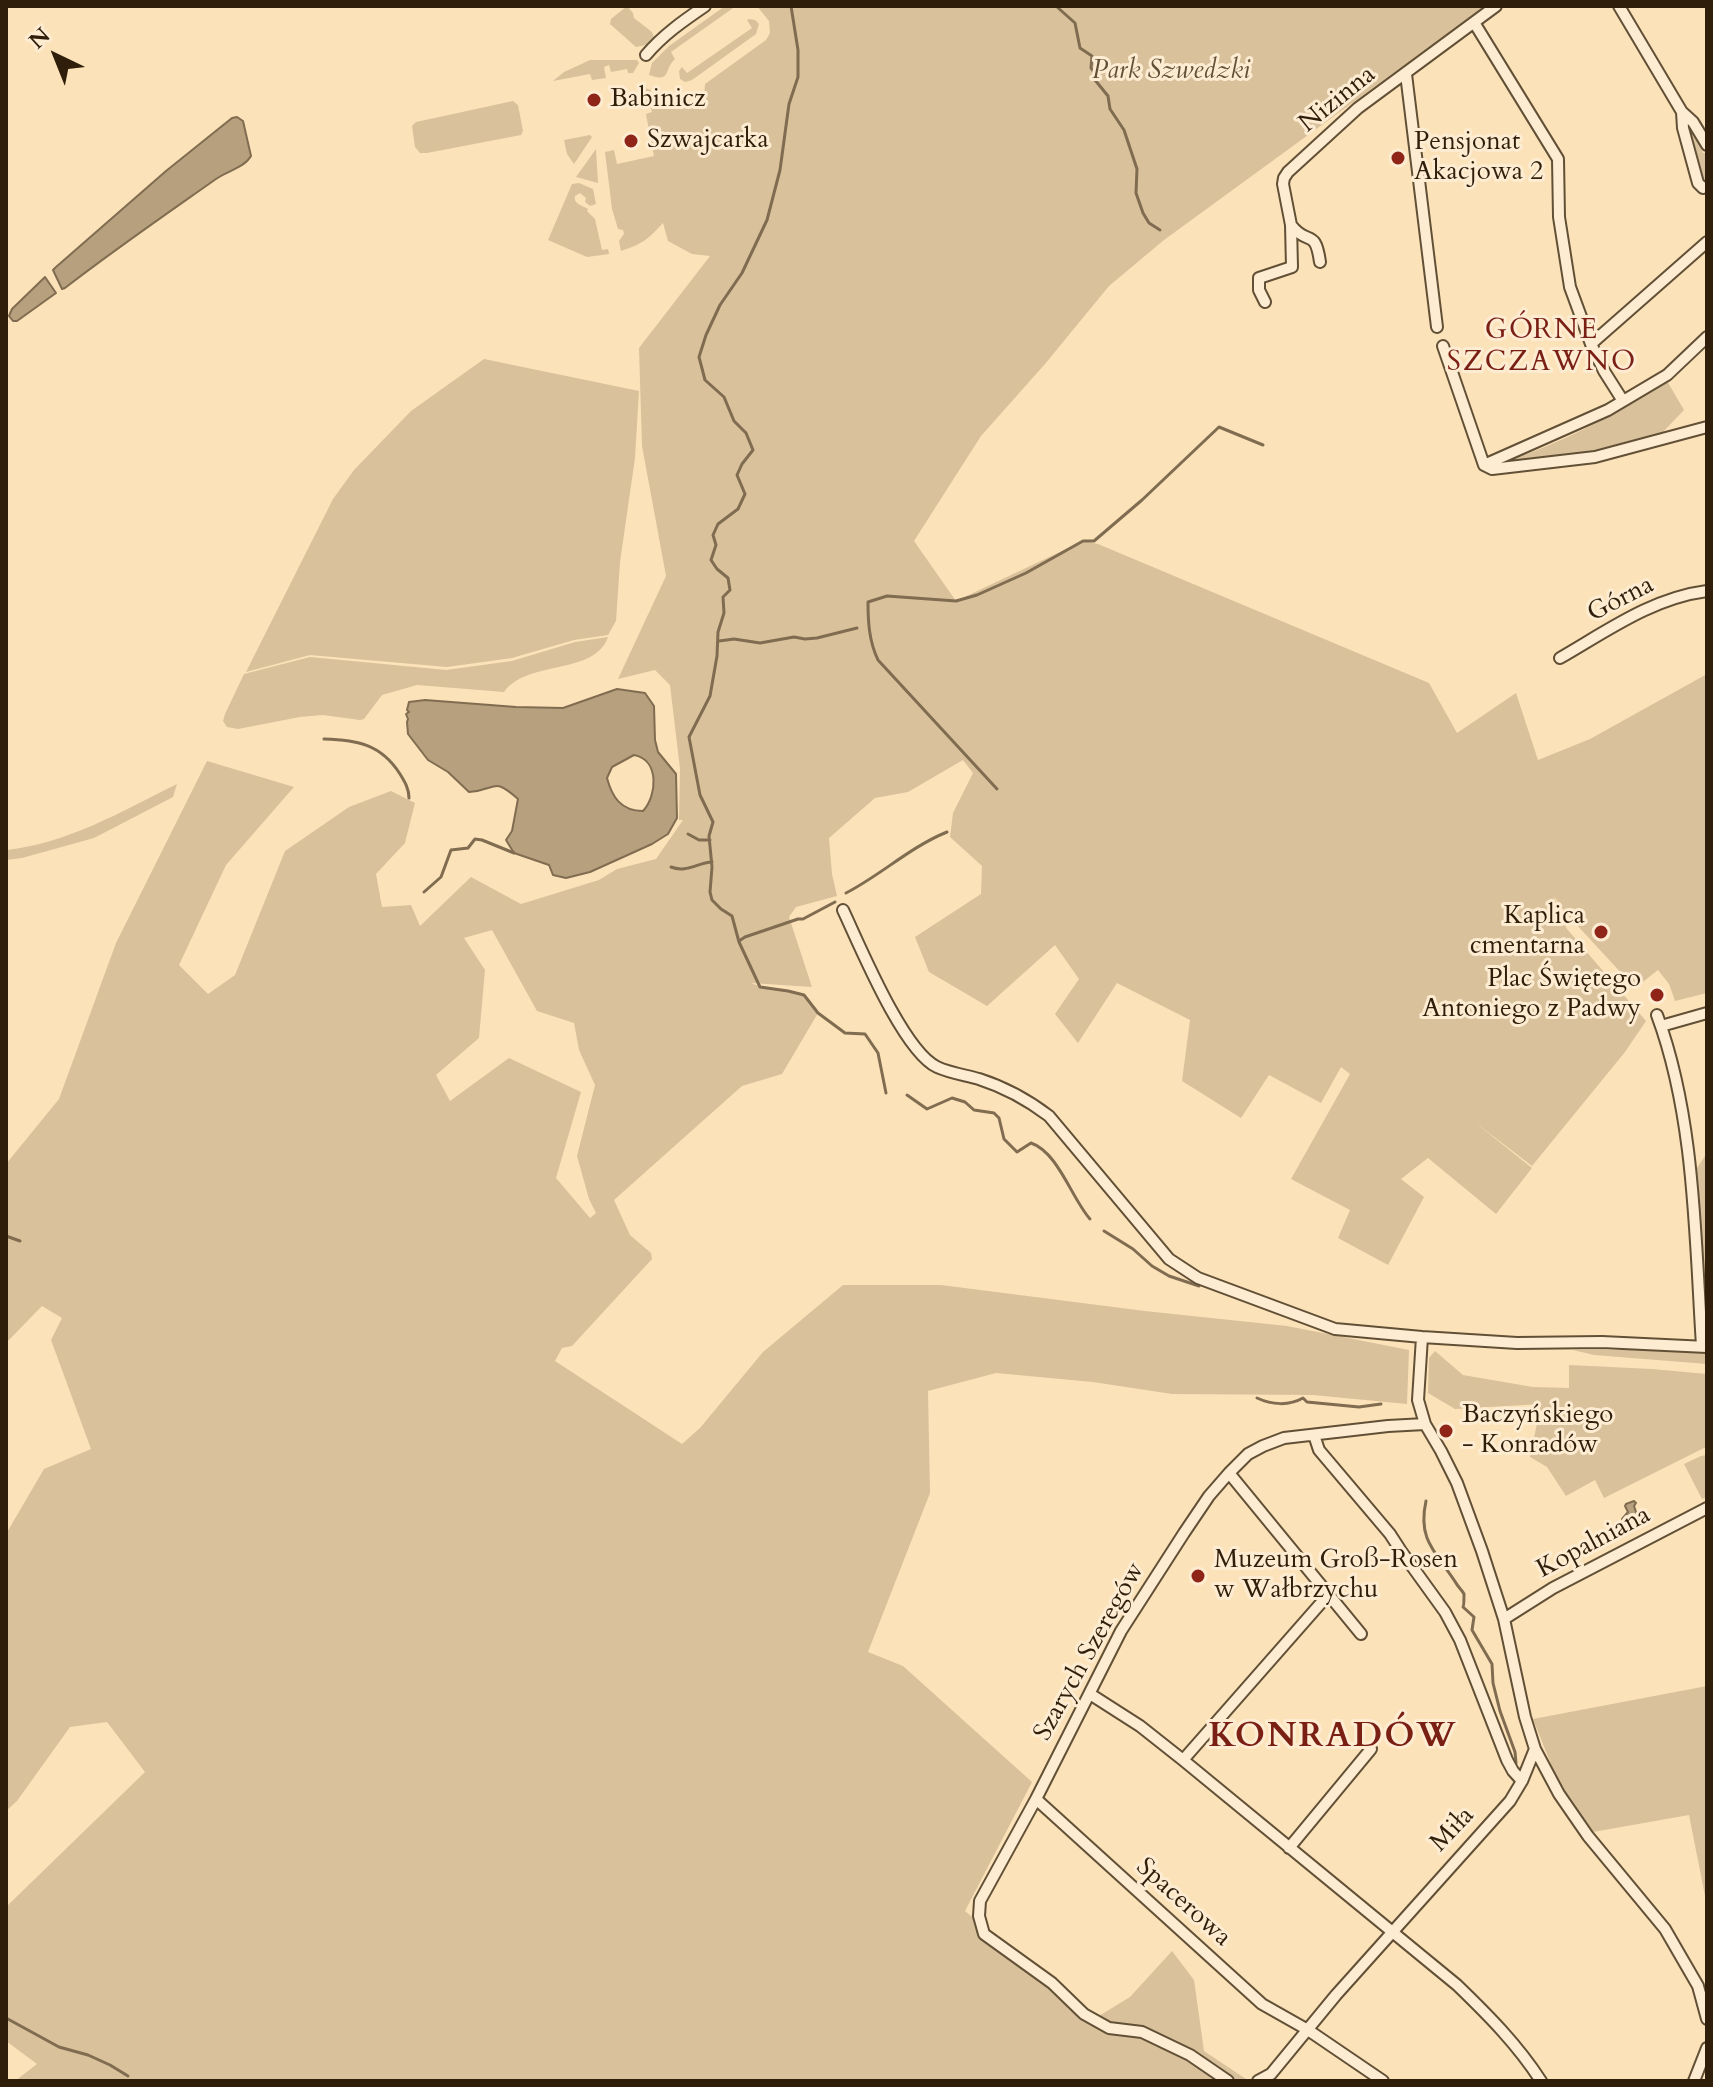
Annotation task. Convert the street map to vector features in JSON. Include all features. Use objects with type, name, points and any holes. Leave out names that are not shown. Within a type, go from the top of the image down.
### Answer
[{"type":"street","points":[[646,55],[659,40],[705,6]]},
{"type":"street","name":"Nizinna","points":[[1265,302],[1259,290],[1259,278],[1292,267],[1291,225],[1283,184],[1288,172],[1358,108],[1496,6]]},
{"type":"street","points":[[1619,6],[1682,112],[1693,122],[1707,145]]},
{"type":"street","points":[[1475,24],[1558,159],[1559,217],[1570,287],[1591,344],[1623,401]]},
{"type":"street","points":[[1406,74],[1437,327]]},
{"type":"street","points":[[1682,112],[1683,128],[1698,183],[1703,188],[1707,187]]},
{"type":"street","points":[[1291,225],[1299,236],[1314,240],[1320,262]]},
{"type":"street","points":[[1591,344],[1707,242]]},
{"type":"street","points":[[1484,465],[1608,410],[1667,375],[1707,337]]},
{"type":"street","points":[[1443,346],[1484,465],[1492,469],[1595,457],[1707,427]]},
{"type":"street","name":"Górna","points":[[1560,658],[1642,610],[1686,594],[1707,591]]},
{"type":"street","points":[[843,910],[911,1045],[935,1066],[1003,1088],[1049,1116],[1169,1259],[1198,1278],[1335,1329],[1517,1343],[1705,1346],[1682,1111],[1667,1040],[1657,1015]]},
{"type":"street","points":[[1661,1026],[1707,1013]]},
{"type":"street","points":[[1422,1337],[1418,1400],[1425,1424],[1457,1483],[1504,1619],[1535,1749],[1559,1794],[1588,1836],[1665,1929],[1698,1986],[1707,2019]]},
{"type":"street","name":"Szarych Szeregów","points":[[1228,2081],[1190,2055],[1155,2038],[1142,2032],[1109,2028],[1084,2014],[1052,1983],[984,1934],[979,1916],[980,1901],[1127,1622],[1209,1496],[1229,1473],[1248,1454],[1284,1438],[1425,1424]]},
{"type":"street","points":[[1314,1435],[1319,1450],[1390,1534],[1445,1612],[1460,1640],[1507,1760],[1522,1781]]},
{"type":"street","points":[[1229,1473],[1361,1634]]},
{"type":"street","name":"Kopalniana","points":[[1504,1619],[1553,1588],[1707,1508]]},
{"type":"street","points":[[1183,1760],[1328,1595]]},
{"type":"street","points":[[1090,1694],[1140,1726],[1183,1760],[1457,1985],[1496,2022],[1523,2053],[1541,2081]]},
{"type":"street","points":[[1289,1848],[1371,1749]]},
{"type":"street","name":"Miła","points":[[1308,2030],[1510,1801],[1535,1749]]},
{"type":"street","name":"Spacerowa","points":[[1036,1799],[1262,2004],[1308,2030],[1383,2081]]},
{"type":"street","points":[[1258,2081],[1271,2074],[1308,2030]]},
{"type":"street","points":[[1694,2081],[1707,2048]]},
{"type":"green space","points":[[627,6],[634,18],[652,32],[654,37],[646,45],[636,47],[610,24],[611,19]]},
{"type":"green space","points":[[725,6],[736,6],[671,52],[675,59],[664,76],[649,75],[652,63],[669,46]]},
{"type":"green space","name":"Park Szwedzki","points":[[757,6],[1485,6],[1164,240],[1109,286],[981,436],[914,541],[956,601],[1083,541],[1098,544],[1429,683],[1457,733],[1516,693],[1538,760],[1590,739],[1707,674],[1707,993],[1675,1001],[1669,984],[1658,970],[1635,988],[1564,911],[1554,896],[1567,929],[1646,1021],[1625,1052],[1532,1166],[1472,1120],[1532,1168],[1496,1214],[1428,1158],[1401,1179],[1424,1197],[1388,1265],[1338,1238],[1350,1210],[1291,1179],[1350,1074],[1341,1067],[1321,1103],[1269,1075],[1241,1118],[1182,1081],[1190,1020],[1117,983],[1078,1043],[1055,1014],[1079,979],[1055,945],[987,1006],[929,972],[915,937],[981,894],[982,866],[950,837],[953,813],[973,773],[963,760],[908,792],[875,798],[829,838],[837,896],[796,907],[789,917],[812,987],[751,983],[800,993],[818,1013],[782,1074],[742,1086],[614,1200],[630,1235],[651,1253],[652,1259],[572,1346],[562,1348],[555,1361],[682,1444],[700,1428],[763,1352],[843,1285],[941,1285],[1287,1326],[1409,1350],[1407,1404],[1313,1395],[1172,1394],[1093,1382],[996,1373],[928,1391],[930,1493],[868,1652],[903,1666],[1032,1782],[965,1911],[1094,2019],[1130,1997],[1172,1951],[1194,1980],[1204,2051],[1249,2081],[15,2081],[37,2064],[6,2041],[6,1907],[145,1772],[107,1722],[70,1727],[17,1801],[6,1811],[6,1534],[44,1469],[91,1449],[51,1340],[62,1318],[42,1306],[6,1343],[6,1164],[59,1099],[116,943],[207,761],[294,787],[226,865],[179,965],[208,994],[235,975],[285,851],[349,807],[391,791],[415,803],[405,843],[376,874],[382,907],[411,905],[420,926],[471,877],[521,904],[599,880],[617,869],[656,859],[683,820],[679,820],[680,769],[670,685],[655,670],[618,679],[666,576],[642,446],[639,348],[710,256],[692,254],[668,241],[663,223],[645,240],[621,251],[619,241],[624,234],[623,230],[618,229],[612,209],[605,152],[614,150],[617,164],[654,156],[646,114],[652,112],[649,103],[644,103],[644,88],[651,90],[650,96],[697,107],[707,101],[705,84],[766,40],[770,33],[769,21]],"holes":[[[492,930],[537,1011],[574,1023],[579,1050],[595,1085],[577,1156],[596,1213],[590,1218],[556,1178],[581,1092],[509,1058],[450,1101],[436,1075],[479,1038],[485,970],[464,938]]]},
{"type":"green space","points":[[749,19],[759,24],[756,34],[692,80],[685,82],[680,79],[682,67],[687,73],[752,28]]},
{"type":"green space","points":[[590,60],[637,60],[639,63],[633,73],[628,73],[627,69],[611,72],[609,65],[604,67],[606,78],[592,80],[590,74],[553,81]]},
{"type":"green space","points":[[513,101],[518,105],[521,135],[427,153],[420,153],[415,147],[412,126],[416,122]]},
{"type":"green space","points":[[1689,126],[1694,129],[1703,153],[1707,153],[1707,184],[1701,178]]},
{"type":"green space","points":[[592,137],[574,164],[567,154],[564,140]]},
{"type":"green space","points":[[596,149],[598,183],[576,177]]},
{"type":"green space","points":[[579,183],[593,189],[596,204],[590,206],[580,193],[575,199],[595,219],[602,250],[608,249],[609,254],[587,257],[548,240],[572,184]]},
{"type":"green space","points":[[484,359],[639,391],[635,458],[620,562],[616,621],[608,635],[574,640],[512,658],[447,667],[310,655],[246,672],[333,499],[354,470],[411,411]]},
{"type":"green space","points":[[1667,381],[1684,410],[1663,432],[1586,454],[1496,464],[1541,449],[1584,429]]},
{"type":"green space","points":[[608,637],[600,649],[589,657],[528,675],[504,692],[417,685],[382,695],[360,720],[323,715],[238,729],[227,727],[223,721],[244,674],[310,657],[446,670],[512,661],[575,642]]},
{"type":"green space","points":[[177,784],[173,797],[94,838],[6,860],[6,850],[72,834]]},
{"type":"green space","points":[[1707,1153],[1707,1335],[1705,1335],[1693,1174]]},
{"type":"green space","points":[[1573,1350],[1707,1353],[1707,1364],[1594,1355]]},
{"type":"green space","points":[[1435,1351],[1463,1375],[1533,1387],[1569,1388],[1569,1365],[1707,1374],[1707,1448],[1604,1498],[1595,1480],[1566,1496],[1547,1467],[1530,1457],[1541,1404],[1455,1409],[1428,1393],[1429,1358]]},
{"type":"green space","points":[[1707,1455],[1707,1497],[1702,1499],[1684,1464]]},
{"type":"green space","points":[[1707,1686],[1707,1906],[1689,1815],[1593,1832],[1558,1782],[1533,1719]]},
{"type":"shaded area","points":[[237,117],[243,121],[251,156],[248,160],[216,179],[62,289],[53,270],[56,267],[166,171]]},
{"type":"shaded area","points":[[45,277],[56,293],[13,321],[9,316],[12,309]]},
{"type":"shaded area","points":[[617,689],[645,693],[654,706],[658,752],[676,774],[677,818],[668,834],[652,844],[590,872],[566,878],[553,875],[549,865],[514,853],[506,840],[512,831],[518,799],[499,786],[469,792],[448,772],[428,760],[408,734],[406,714],[409,712],[409,702],[425,700],[563,708]],"holes":[[[634,755],[642,758],[654,779],[651,797],[643,811],[623,806],[607,778],[612,767]]]},
{"type":"shaded area","points":[[1634,1501],[1636,1512],[1643,1518],[1626,1527],[1622,1519],[1628,1512],[1625,1506]]},
{"type":"waterway","points":[[791,6],[798,50],[798,77],[789,104],[780,170],[767,220],[742,273],[720,305],[699,357],[705,380],[724,397],[734,421],[746,433],[753,450],[737,475],[745,494],[738,509],[718,524],[713,535],[716,545],[711,560],[728,578],[730,590],[723,597],[724,613],[718,632],[710,696],[689,737],[700,795],[713,822],[709,836],[712,900],[732,916],[739,942],[760,987],[804,995],[818,1013],[845,1033],[865,1034],[878,1053],[886,1093]]},
{"type":"waterway","points":[[1056,6],[1075,23],[1080,48],[1092,56],[1091,68],[1096,75],[1095,80],[1108,96],[1110,109],[1124,130],[1137,169],[1136,193],[1143,213],[1149,223],[1160,230]]},
{"type":"waterway","points":[[997,789],[878,660],[870,631],[868,602],[887,596],[956,601],[977,595],[1026,573],[1083,541],[1094,541],[1219,427],[1263,445]]},
{"type":"waterway","points":[[719,641],[734,639],[760,643],[794,637],[817,638],[857,628]]},
{"type":"waterway","points":[[324,739],[358,743],[385,756],[400,774],[409,798]]},
{"type":"waterway","points":[[846,893],[947,832]]},
{"type":"waterway","points":[[688,834],[699,840],[710,840]]},
{"type":"waterway","points":[[424,892],[441,877],[451,850],[468,848],[475,839],[514,853]]},
{"type":"waterway","points":[[671,867],[687,868],[712,862]]},
{"type":"waterway","points":[[739,941],[803,919],[835,902]]},
{"type":"waterway","points":[[907,1095],[927,1109],[952,1098],[965,1102],[974,1110],[994,1113],[999,1118],[1004,1139],[1017,1152],[1031,1143],[1049,1156],[1090,1219]]},
{"type":"waterway","points":[[1104,1231],[1169,1276],[1199,1286]]},
{"type":"waterway","points":[[6,1236],[20,1241]]},
{"type":"waterway","points":[[1257,1398],[1280,1404],[1303,1398],[1307,1402],[1359,1407],[1381,1404]]},
{"type":"waterway","points":[[1426,1501],[1424,1526],[1430,1546],[1464,1594],[1463,1607],[1474,1617],[1472,1630],[1492,1664],[1493,1683],[1516,1763]]},
{"type":"waterway","points":[[6,2018],[59,2047],[88,2055],[128,2076]]},
{"type":"place","name":"Babinicz","points":[[594,100]]},
{"type":"place","name":"Szwajcarka","points":[[631,141]]},
{"type":"place","name":"Pensjonat Akacjowa 2","points":[[1398,158]]},
{"type":"place","name":"Kaplica cmentarna","points":[[1601,932]]},
{"type":"place","name":"Plac Świętego Antoniego z Padwy","points":[[1657,995]]},
{"type":"place","name":"Baczyńskiego - Konradów","points":[[1446,1431]]},
{"type":"place","name":"Muzeum Groß-Rosen w Wałbrzychu","points":[[1198,1576]]},
{"type":"district","name":"GÓRNE SZCZAWNO","points":[[1542,348]]},
{"type":"district","name":"KONRADÓW","points":[[1333,1738]]}]
